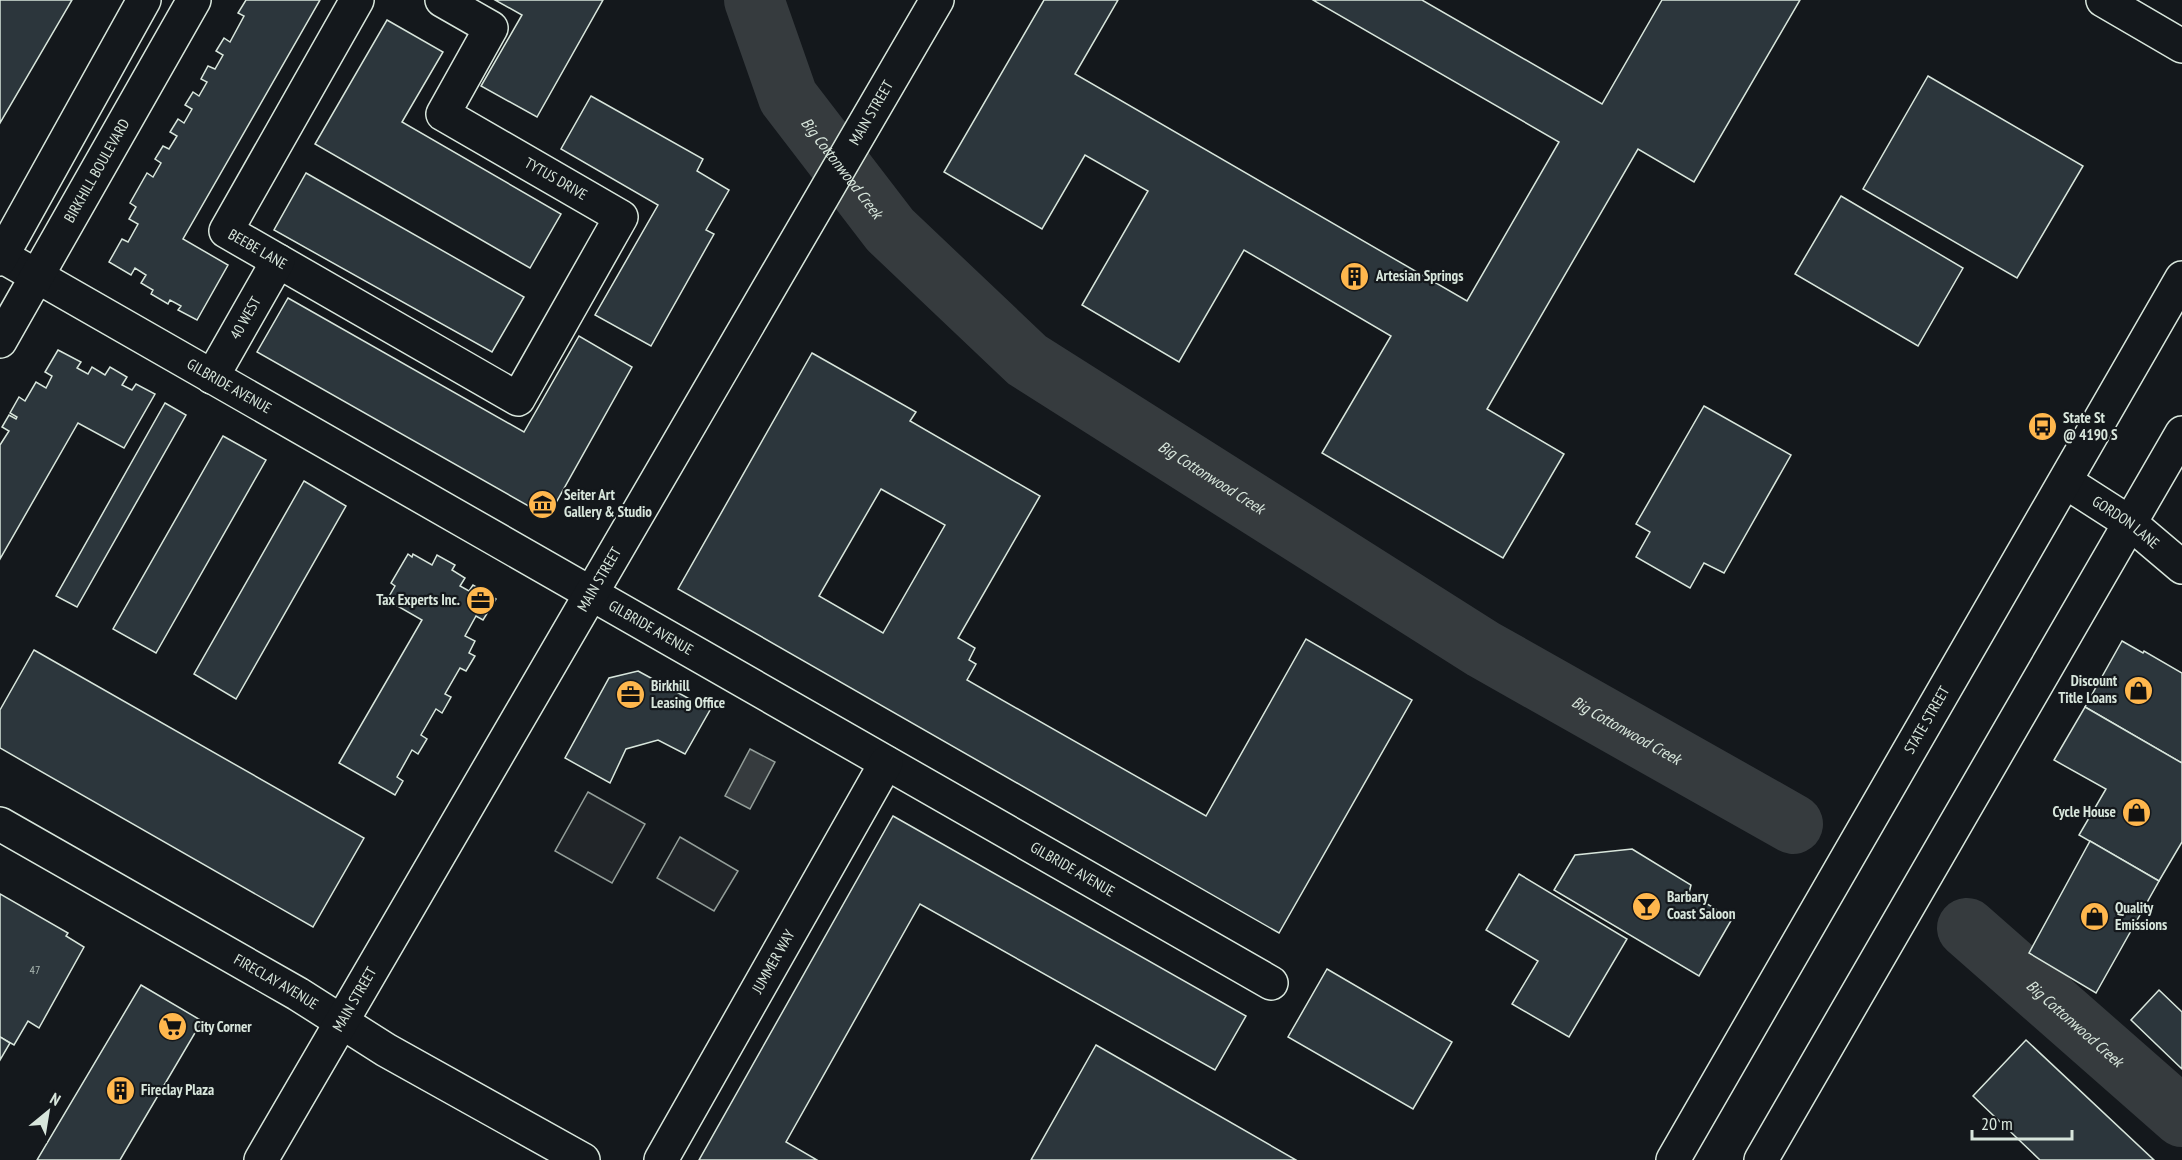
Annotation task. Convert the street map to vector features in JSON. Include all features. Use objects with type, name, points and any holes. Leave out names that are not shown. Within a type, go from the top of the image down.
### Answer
[{"type":"street","points":[[1,257],[144,0]]},
{"type":"street","name":"BIRKHILL BOULEVARD","points":[[0,341],[194,0]]},
{"type":"street","name":"BEEBE LANE","points":[[357,0],[226,231],[518,399]]},
{"type":"street","name":"TYTUS DRIVE","points":[[442,0],[491,28],[443,114],[621,217],[518,399]]},
{"type":"street","name":"MAIN STREET","points":[[261,1160],[937,0]]},
{"type":"street","points":[[2103,0],[2182,46]]},
{"type":"street","name":"GILBRIDE AVENUE","points":[[1,257],[1271,983]]},
{"type":"street","name":"40 WEST","points":[[212,376],[278,261]]},
{"type":"street","name":"STATE STREET","points":[[1673,1160],[2182,278]]},
{"type":"street","points":[[1761,1160],[2182,433]]},
{"type":"street","name":"GORDON LANE","points":[[2066,482],[2130,523],[2182,567]]},
{"type":"street","name":"JUMMER WAY","points":[[661,1160],[886,763]]},
{"type":"street","name":"FIRECLAY AVENUE","points":[[0,824],[298,994],[386,1050],[583,1160]]},
{"type":"shaded area","points":[[750,749],[775,762],[750,809],[725,796]]},
{"type":"shaded area","points":[[588,792],[645,824],[612,883],[555,851]]},
{"type":"shaded area","points":[[680,837],[738,871],[714,911],[657,878]]},
{"type":"building","points":[[0,0],[72,0],[0,123]]},
{"type":"building","points":[[246,0],[320,0],[183,239],[228,265],[197,320],[178,310],[181,306],[170,300],[168,304],[151,294],[153,290],[141,283],[146,275],[135,268],[131,275],[109,262],[122,239],[128,242],[138,224],[129,219],[136,207],[130,203],[147,173],[153,177],[161,163],[155,159],[163,146],[169,149],[177,136],[170,132],[178,119],[184,123],[192,109],[185,105],[193,92],[199,96],[207,82],[201,79],[208,66],[215,69],[223,55],[216,51],[224,38],[230,42],[244,16],[238,13]]},
{"type":"building","points":[[495,0],[603,0],[537,117],[481,86],[522,15]]},
{"type":"building","name":"Artesian Springs","points":[[1044,0],[1118,0],[1075,74],[1467,301],[1559,142],[1313,0],[1422,0],[1602,104],[1662,0],[1800,0],[1694,182],[1638,149],[1487,409],[1564,454],[1503,558],[1322,453],[1391,336],[1244,250],[1179,362],[1082,305],[1148,191],[1085,155],[1042,229],[944,172]]},
{"type":"building","points":[[387,20],[443,52],[402,122],[561,214],[530,268],[315,144]]},
{"type":"building","points":[[1928,76],[2083,166],[2017,278],[1863,189]]},
{"type":"building","points":[[591,96],[703,159],[697,171],[729,190],[706,230],[714,234],[651,346],[595,315],[658,205],[561,149]]},
{"type":"building","points":[[306,173],[524,297],[492,352],[274,230]]},
{"type":"building","points":[[1841,196],[1963,268],[1918,346],[1795,274]]},
{"type":"building","points":[[288,298],[524,432],[579,336],[632,367],[548,517],[257,352]]},
{"type":"building","points":[[58,350],[81,362],[77,368],[88,374],[92,367],[105,375],[110,367],[127,377],[122,385],[132,390],[136,384],[155,394],[124,448],[78,423],[0,559],[0,445],[9,431],[2,427],[9,415],[16,419],[17,417],[10,413],[19,397],[25,401],[36,382],[46,388],[52,376],[45,372]]},
{"type":"building","points":[[812,353],[916,412],[910,421],[1040,496],[958,638],[975,648],[969,660],[976,664],[967,680],[1206,816],[1306,639],[1412,700],[1279,933],[678,589]],"holes":[[[881,489],[945,525],[883,633],[819,596]]]},
{"type":"building","points":[[165,403],[186,415],[77,607],[56,596]]},
{"type":"building","points":[[1704,406],[1791,455],[1724,573],[1704,563],[1690,588],[1636,557],[1650,532],[1636,524]]},
{"type":"building","points":[[223,436],[266,460],[156,653],[113,629]]},
{"type":"building","points":[[304,481],[346,506],[236,699],[194,674]]},
{"type":"building","points":[[408,554],[412,557],[413,554],[432,565],[437,555],[455,565],[452,570],[465,578],[460,586],[469,591],[473,585],[496,599],[483,620],[476,616],[465,636],[475,641],[469,653],[475,656],[466,671],[460,668],[445,694],[451,697],[442,713],[436,709],[421,735],[427,739],[418,754],[412,750],[397,777],[403,781],[395,795],[339,763],[422,620],[387,600],[395,586],[391,583]]},
{"type":"building","name":"Discount Title Loans","points":[[2122,641],[2182,673],[2182,763],[2085,707]]},
{"type":"building","points":[[34,650],[364,838],[313,927],[0,748],[0,710]]},
{"type":"building","points":[[638,671],[710,710],[685,754],[658,740],[626,749],[610,783],[565,758],[609,678]]},
{"type":"building","name":"Cycle House","points":[[2085,707],[2182,763],[2182,842],[2159,881],[2079,835],[2106,789],[2054,760]]},
{"type":"building","points":[[893,816],[1246,1016],[1215,1070],[920,904],[786,1142],[817,1160],[699,1160]]},
{"type":"building","name":"Quality Emissions","points":[[2090,841],[2159,881],[2096,993],[2029,953]]},
{"type":"building","name":"Barbary Coast Saloon","points":[[1632,849],[1691,885],[1689,893],[1732,919],[1699,976],[1554,890],[1575,855]]},
{"type":"building","points":[[1519,874],[1627,939],[1569,1037],[1512,1004],[1538,961],[1486,930]]},
{"type":"building","points":[[0,894],[68,933],[66,936],[84,947],[39,1028],[28,1021],[14,1045],[0,1037]]},
{"type":"building","points":[[1327,969],[1452,1042],[1413,1109],[1288,1037]]},
{"type":"building","name":"Fireclay Plaza","points":[[141,985],[202,1021],[120,1160],[37,1160]]},
{"type":"building","points":[[2159,990],[2182,1012],[2182,1069],[2131,1020]]},
{"type":"building","points":[[0,1037],[10,1043],[0,1060]]},
{"type":"building","points":[[2026,1040],[2154,1160],[2040,1160],[1973,1096]]},
{"type":"building","points":[[1096,1045],[1296,1160],[1031,1160]]},
{"type":"waterway","name":"Big Cottonwood Creek","points":[[754,0],[788,97],[890,230],[1027,360],[1483,649],[1793,824]]},
{"type":"waterway","name":"Big Cottonwood Creek","points":[[1967,928],[2182,1117]]},
{"type":"place","name":"Artesian Springs","points":[[1355,276]]},
{"type":"place","name":"State St @ 4190 S","points":[[2042,427]]},
{"type":"place","name":"Seiter Art Gallery & Studio","points":[[543,504]]},
{"type":"place","name":"Tax Experts Inc.","points":[[481,600]]},
{"type":"place","name":"Discount Title Loans","points":[[2138,690]]},
{"type":"place","name":"Birkhill Leasing Office","points":[[630,695]]},
{"type":"place","name":"Cycle House","points":[[2137,812]]},
{"type":"place","name":"Barbary Coast Saloon","points":[[1646,906]]},
{"type":"place","name":"Quality Emissions","points":[[2094,917]]},
{"type":"place","name":"City Corner","points":[[173,1027]]},
{"type":"place","name":"Fireclay Plaza","points":[[120,1090]]}]
